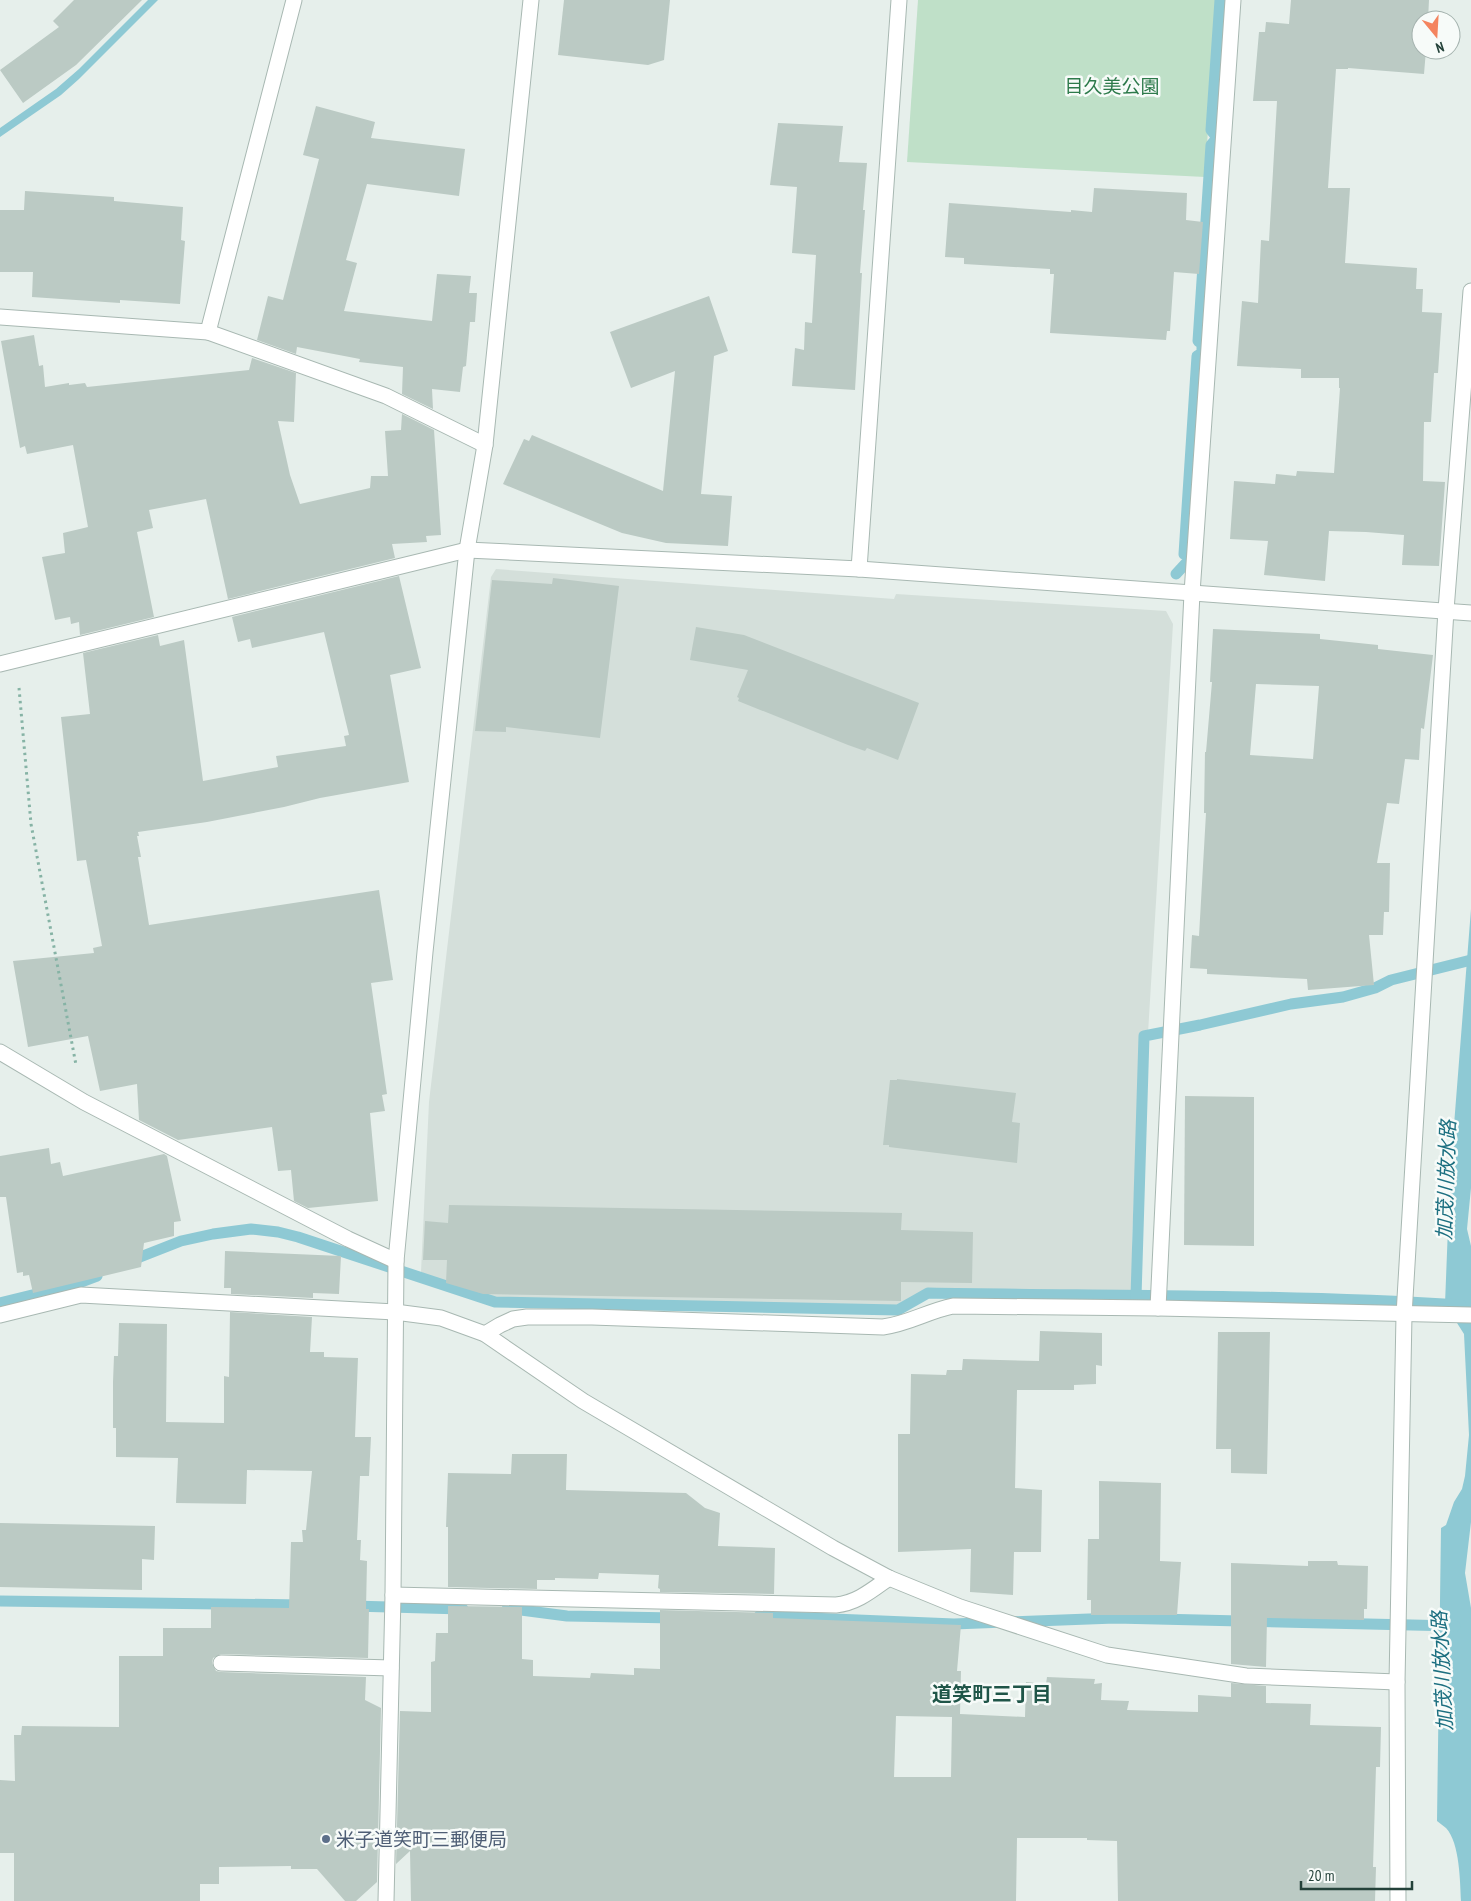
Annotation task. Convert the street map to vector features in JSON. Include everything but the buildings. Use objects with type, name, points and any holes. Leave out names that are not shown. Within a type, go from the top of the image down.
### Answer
[{"type":"street","points":[[208,332],[294,0]]},
{"type":"street","points":[[386,1901],[393,1595],[396,1261],[425,952],[467,550],[484,445],[532,0]]},
{"type":"street","points":[[859,570],[898,0]]},
{"type":"street","points":[[1158,1308],[1192,593],[1233,0]]},
{"type":"street","points":[[1398,1901],[1397,1682],[1404,1315],[1446,610],[1471,291]]},
{"type":"street","points":[[0,317],[208,332],[386,396],[484,445]]},
{"type":"street","points":[[0,664],[467,550],[859,570],[1469,613]]},
{"type":"street","points":[[0,1052],[84,1102],[348,1239],[396,1261]]},
{"type":"street","points":[[0,1315],[81,1295],[395,1312],[441,1318],[485,1334],[583,1401],[834,1548],[889,1578],[960,1606],[1107,1655],[1246,1676],[1397,1682]]},
{"type":"street","points":[[485,1334],[513,1319],[527,1317],[883,1327],[899,1325],[935,1309],[953,1306],[1158,1308],[1471,1315]]},
{"type":"street","points":[[393,1595],[836,1606],[848,1604],[858,1599],[889,1578]]},
{"type":"street","points":[[220,1663],[391,1668]]},
{"type":"path","points":[[16,660],[31,824],[84,1102]]},
{"type":"shaded area","points":[[496,569],[894,599],[896,594],[1166,611],[1173,624],[1148,1033],[1141,1033],[1132,1241],[1133,1294],[927,1291],[899,1308],[660,1301],[494,1299],[444,1284],[421,1272],[429,1102],[491,577]]},
{"type":"green space","name":"目久美公園","points":[[918,0],[1216,0],[1205,177],[907,162]]},
{"type":"water","points":[[148,0],[158,0],[79,79],[61,95],[0,137],[0,128],[56,89],[79,69]]},
{"type":"water","name":"加茂川放水路","points":[[1471,909],[1471,1188],[1467,1229],[1471,1246],[1471,1522],[1465,1573],[1471,1608],[1471,1901],[1461,1901],[1460,1874],[1454,1843],[1446,1828],[1437,1821],[1441,1528],[1446,1525],[1454,1502],[1462,1489],[1469,1435],[1464,1334],[1445,1304],[1450,1176]]},
{"type":"waterway","points":[[1176,574],[1188,561],[1188,556],[1184,554],[1197,356],[1202,353],[1202,344],[1198,341],[1211,145],[1216,139],[1211,130],[1220,0]]},
{"type":"waterway","points":[[1136,1297],[1144,1036],[1291,1004],[1343,997],[1375,988],[1391,980],[1471,960]]},
{"type":"waterway","points":[[130,1261],[181,1241],[251,1229],[278,1232],[298,1237],[495,1302],[898,1310],[928,1293],[1262,1297],[1461,1305]]},
{"type":"waterway","points":[[0,1303],[73,1285],[97,1276]]},
{"type":"waterway","points":[[0,1601],[303,1605]]},
{"type":"waterway","points":[[352,1606],[463,1609]]},
{"type":"waterway","points":[[507,1609],[567,1616],[675,1618]]},
{"type":"waterway","name":"加茂川放水路","points":[[759,1616],[954,1624],[1115,1618],[1455,1626]]},
{"type":"place","name":"米子道笑町三郵便局","points":[[326,1839]]},
{"type":"district","name":"道笑町三丁目","points":[[992,1694]]}]
